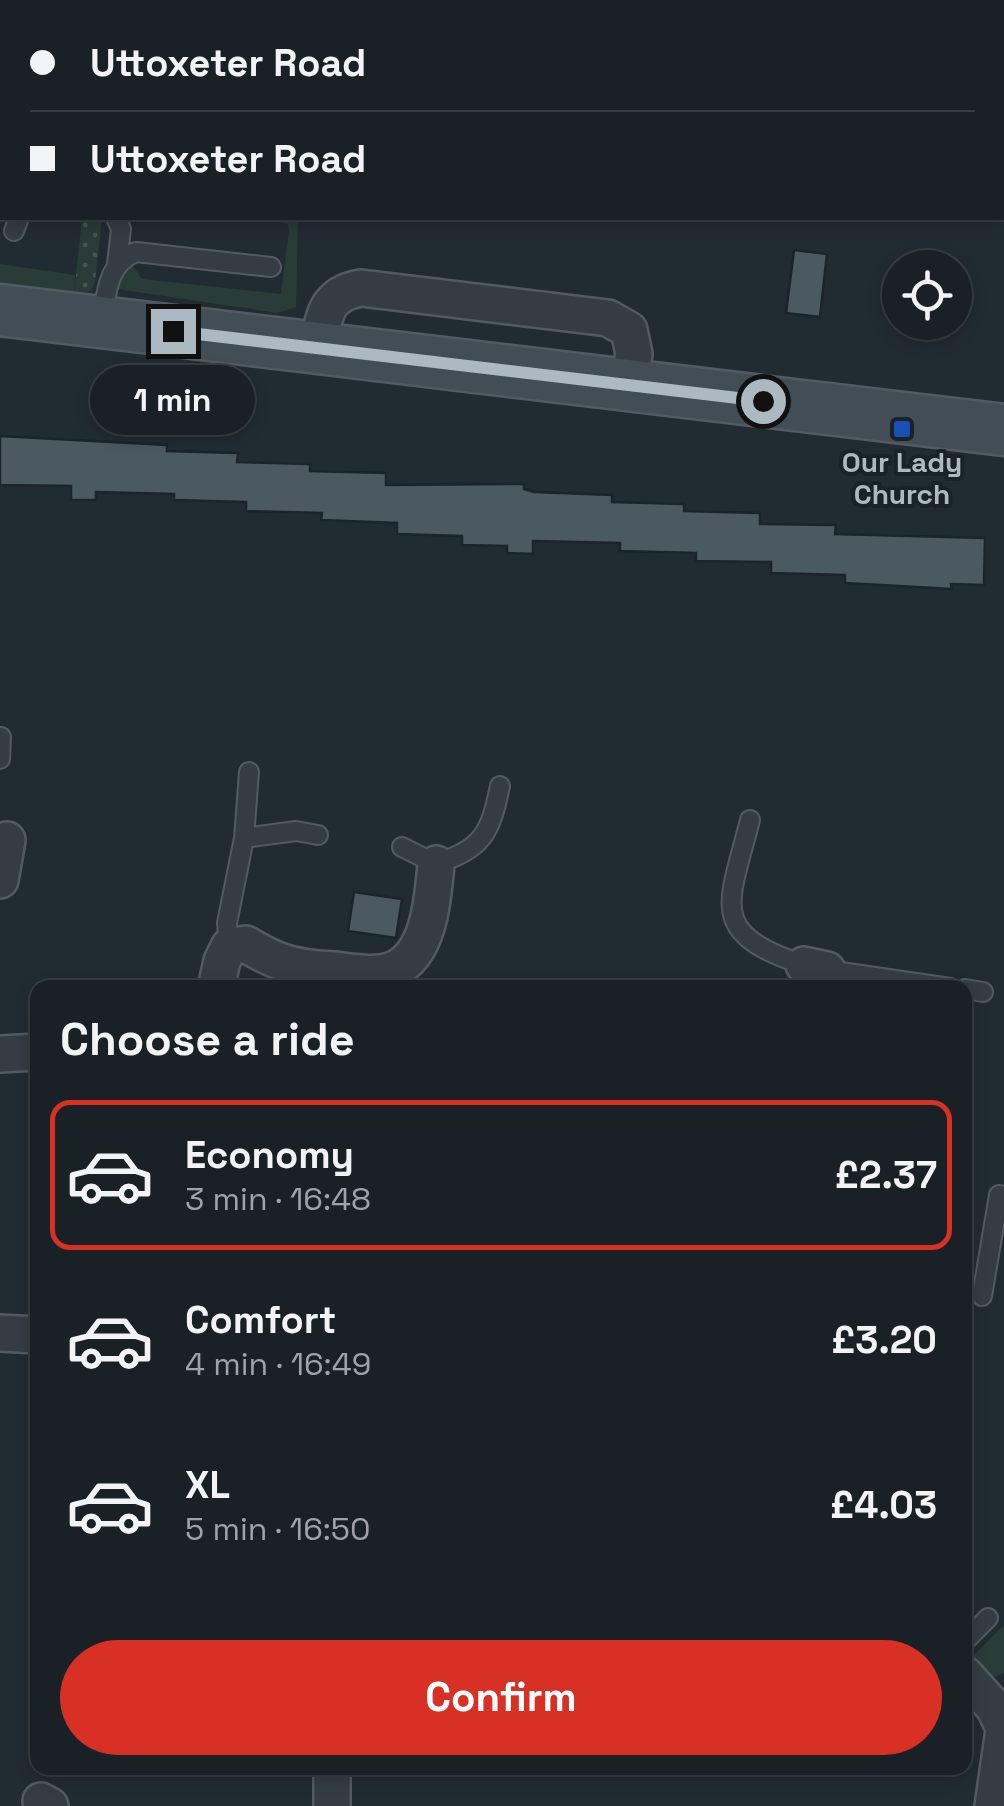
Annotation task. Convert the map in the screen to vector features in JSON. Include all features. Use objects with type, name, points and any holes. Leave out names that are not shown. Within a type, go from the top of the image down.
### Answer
[{"type":"main road","points":[[0,310],[1004,430]]},
{"type":"street","points":[[0,880],[5,834]]},
{"type":"street","points":[[218,980],[229,947],[246,944],[279,963],[299,968],[364,972],[397,968],[418,946],[436,864]]},
{"type":"street","points":[[0,1054],[30,1052]]},
{"type":"street","points":[[0,1334],[30,1335]]},
{"type":"street","points":[[972,1683],[994,1707],[1004,1729],[993,1806]]},
{"type":"street","points":[[332,1775],[332,1806]]},
{"type":"lane","points":[[101,322],[117,264],[120,229],[117,220]]},
{"type":"lane","points":[[117,264],[136,252],[271,267]]},
{"type":"lane","points":[[0,759],[1,737]]},
{"type":"lane","points":[[229,947],[227,922],[244,838],[249,772]]},
{"type":"lane","points":[[402,847],[436,864],[476,846],[491,817],[500,786]]},
{"type":"lane","points":[[750,820],[729,901],[739,932],[764,952],[820,974],[876,980]]},
{"type":"lane","points":[[244,838],[296,831],[318,836]]},
{"type":"lane","points":[[982,1296],[999,1195],[1004,1196]]},
{"type":"lane","points":[[972,1634],[988,1618]]},
{"type":"green space","points":[[82,220],[102,220],[95,281],[91,291],[74,295]]},
{"type":"green space","points":[[256,220],[298,220],[296,307],[277,313],[117,289],[120,268],[130,261],[142,279],[281,294],[287,223]]},
{"type":"green space","points":[[0,264],[75,275],[74,295],[0,287]]},
{"type":"green space","points":[[1004,1625],[1004,1673],[982,1681],[975,1674],[972,1657]]},
{"type":"building","points":[[794,250],[827,254],[820,317],[786,313]]},
{"type":"building","points":[[0,436],[167,445],[167,451],[238,453],[237,462],[310,464],[310,471],[386,473],[386,485],[524,484],[524,489],[534,492],[612,495],[612,502],[684,504],[684,511],[760,513],[760,524],[836,525],[835,534],[985,538],[984,585],[951,584],[952,589],[845,583],[845,575],[771,573],[771,562],[696,561],[696,553],[620,551],[620,543],[533,541],[533,554],[507,553],[507,546],[462,545],[462,536],[397,534],[397,523],[321,520],[322,513],[246,511],[246,502],[174,500],[174,494],[96,492],[96,500],[71,500],[71,486],[0,485]]},
{"type":"building","points":[[354,892],[402,899],[396,938],[348,931]]},
{"type":"place","name":"Our Lady Church","points":[[902,429]]},
{"type":"route","points":[[173,331],[763,401]]}]
